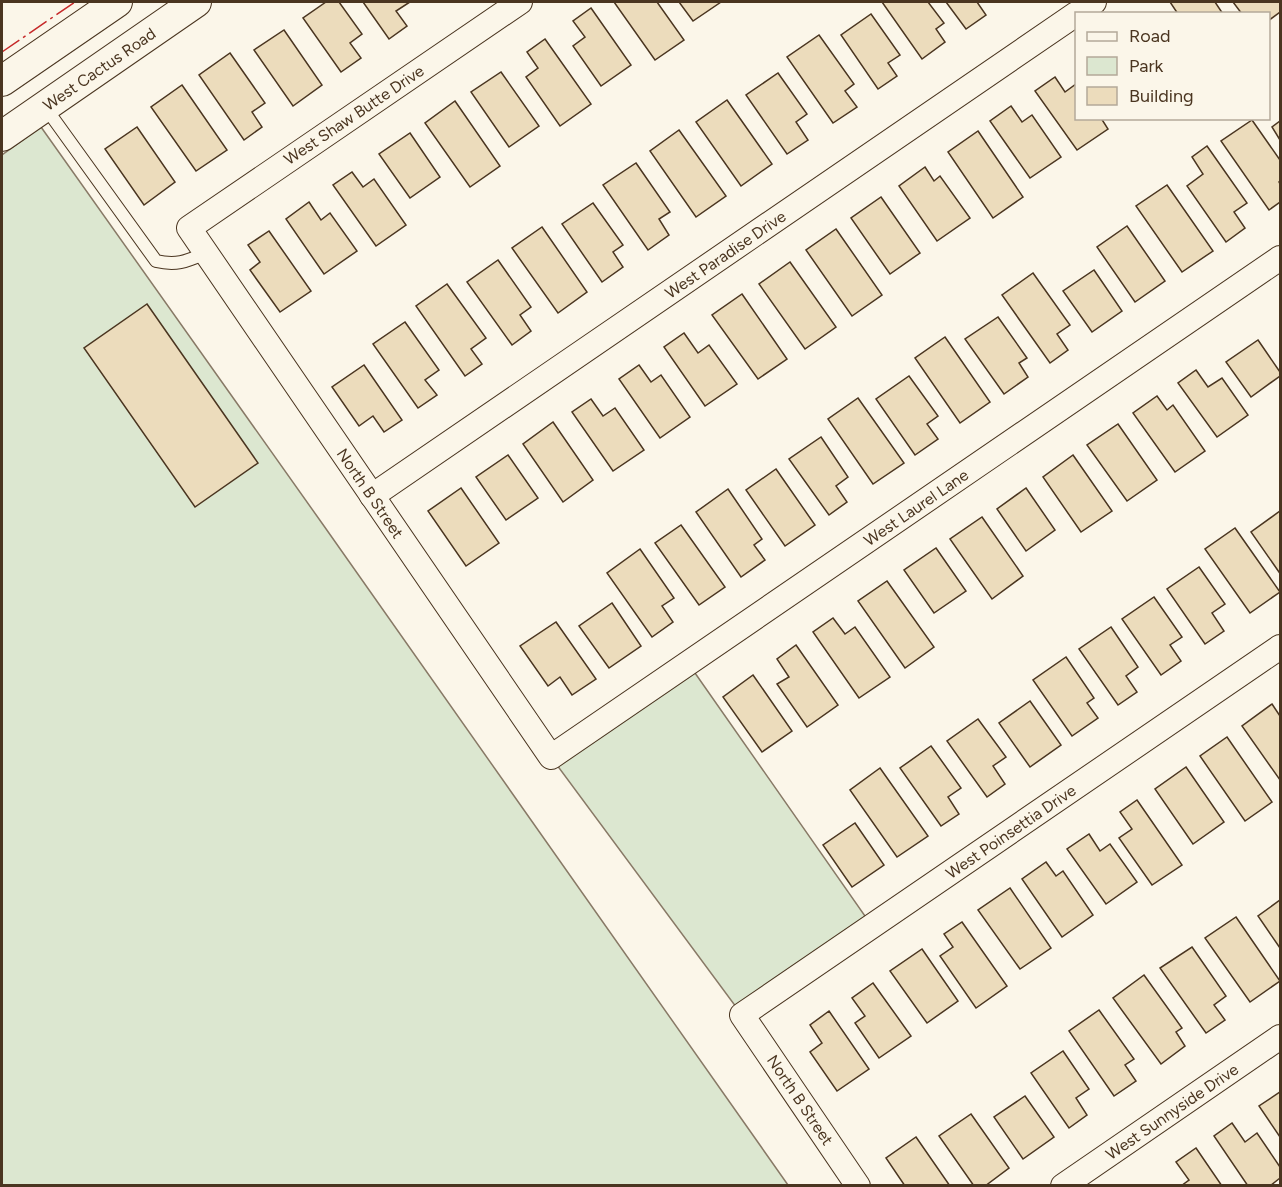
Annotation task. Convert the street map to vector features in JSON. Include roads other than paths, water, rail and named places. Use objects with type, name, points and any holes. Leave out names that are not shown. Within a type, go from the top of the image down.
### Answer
[{"type":"street","points":[[41,109],[4,73],[117,2]]},
{"type":"street","name":"West Cactus Road","points":[[2,136],[196,2]]},
{"type":"street","name":"West Shaw Butte Drive","points":[[189,228],[520,2]]},
{"type":"street","name":"West Paradise Drive","points":[[1080,12],[1094,2]]},
{"type":"street","name":"West Paradise Drive","points":[[372,496],[1075,15]]},
{"type":"street","name":"North B Street","points":[[189,228],[551,757]]},
{"type":"street","name":"West Laurel Lane","points":[[551,757],[1281,258]]},
{"type":"street","name":"West Poinsettia Drive","points":[[742,1016],[1281,647]]},
{"type":"street","name":"North B Street","points":[[742,1016],[858,1185]]},
{"type":"street","name":"West Sunnyside Drive","points":[[1063,1185],[1281,1036]]},
{"type":"lane","points":[[41,109],[156,261],[180,264],[206,253]]}]
